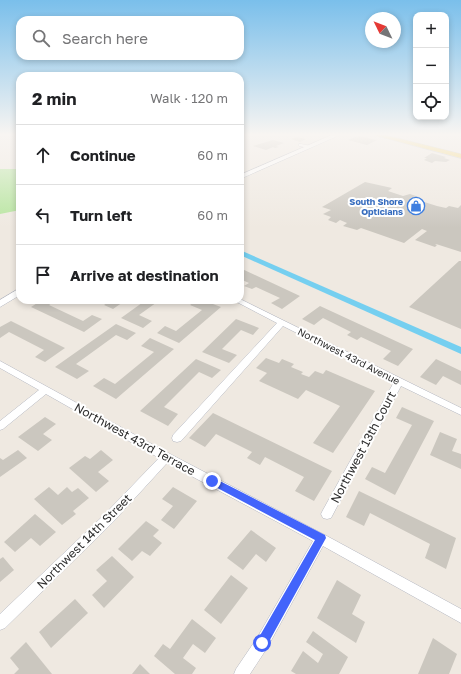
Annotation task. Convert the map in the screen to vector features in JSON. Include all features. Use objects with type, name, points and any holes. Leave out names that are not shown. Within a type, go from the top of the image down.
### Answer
[{"type":"street","points":[[244,170],[255,165]]},
{"type":"street","points":[[244,175],[266,165]]},
{"type":"street","points":[[0,304],[16,294]]},
{"type":"street","points":[[0,312],[16,302]]},
{"type":"street","name":"Northwest 43rd Avenue","points":[[244,304],[461,412]]},
{"type":"street","points":[[177,438],[282,323]]},
{"type":"street","name":"Northwest 43rd Terrace","points":[[0,364],[166,457],[321,538],[461,616]]},
{"type":"street","name":"Northwest 13th Court","points":[[327,514],[398,381]]},
{"type":"street","points":[[0,426],[45,390]]},
{"type":"street","name":"Northwest 14th Street","points":[[0,623],[109,518],[166,457]]},
{"type":"street","points":[[241,674],[262,643],[321,538]]},
{"type":"green space","points":[[0,169],[16,169],[16,211],[0,214]]},
{"type":"building","points":[[365,182],[392,188],[388,191],[403,196],[410,194],[419,197],[414,200],[437,206],[458,208],[461,205],[461,252],[436,244],[437,245],[435,247],[415,240],[427,231],[422,229],[404,243],[361,228],[357,230],[343,226],[347,223],[340,220],[336,223],[328,220],[331,217],[323,214],[331,210],[322,207]]},
{"type":"building","points":[[459,261],[461,261],[461,329],[409,307]]},
{"type":"building","points":[[244,270],[300,296],[282,309],[271,303],[280,298],[256,287],[252,289],[244,286],[249,283],[244,281]]},
{"type":"building","points":[[36,304],[50,304],[49,305],[83,321],[92,315],[102,319],[84,332],[31,307]]},
{"type":"building","points":[[105,304],[120,304],[113,309],[104,305]]},
{"type":"building","points":[[140,304],[154,304],[139,315],[152,321],[143,328],[121,318]]},
{"type":"building","points":[[213,304],[221,307],[179,343],[157,333],[165,326],[176,331],[202,310],[190,305]]},
{"type":"building","points":[[320,306],[413,349],[398,366],[383,359],[391,351],[361,337],[357,340],[347,335],[351,332],[323,318],[314,325],[302,319]]},
{"type":"building","points":[[236,319],[259,328],[253,335],[241,330],[222,349],[237,355],[229,363],[202,352]]},
{"type":"building","points":[[11,321],[65,348],[45,362],[35,357],[44,350],[9,332],[0,338],[0,327]]},
{"type":"building","points":[[116,324],[136,333],[127,340],[116,335],[76,364],[89,371],[77,379],[55,367]]},
{"type":"building","points":[[150,338],[174,349],[116,399],[93,386],[104,378],[115,384],[154,352],[141,346]]},
{"type":"building","points":[[266,358],[279,363],[282,359],[294,364],[291,367],[303,372],[301,374],[309,377],[315,371],[323,374],[326,370],[375,391],[333,453],[313,443],[340,406],[306,390],[298,399],[259,381],[267,373],[256,368]]},
{"type":"building","points":[[196,359],[221,370],[212,378],[199,372],[164,407],[178,414],[168,426],[140,411]]},
{"type":"building","points":[[436,359],[461,371],[461,385],[443,376],[436,385],[420,377]]},
{"type":"building","points":[[402,407],[434,421],[395,495],[365,479],[372,467],[385,473],[412,425],[396,418]]},
{"type":"building","points":[[213,413],[332,471],[314,501],[295,491],[304,477],[265,457],[260,465],[247,458],[252,452],[216,434],[205,447],[189,438]]},
{"type":"building","points":[[45,417],[56,424],[43,434],[52,440],[38,451],[18,437]]},
{"type":"building","points":[[440,432],[457,439],[452,451],[461,454],[461,469],[430,455]]},
{"type":"building","points":[[18,450],[27,458],[0,477],[0,458],[3,460]]},
{"type":"building","points":[[101,450],[113,460],[98,472],[109,481],[96,492],[69,468],[85,456],[90,459]]},
{"type":"building","points":[[49,487],[58,495],[67,487],[72,492],[78,488],[89,498],[73,511],[76,514],[62,525],[34,499]]},
{"type":"building","points":[[173,487],[197,501],[174,529],[161,520],[173,506],[162,499]]},
{"type":"building","points":[[359,491],[456,538],[446,569],[425,558],[430,544],[370,513],[364,526],[346,517]]},
{"type":"building","points":[[35,514],[56,532],[40,546],[31,538],[15,552],[4,542]]},
{"type":"building","points":[[146,521],[159,530],[153,536],[162,543],[150,556],[142,551],[132,561],[118,549]]},
{"type":"building","points":[[251,530],[276,548],[266,562],[256,554],[243,570],[227,558]]},
{"type":"building","points":[[112,556],[134,577],[104,608],[92,595],[107,581],[96,570]]},
{"type":"building","points":[[3,557],[14,570],[0,582],[0,559]]},
{"type":"building","points":[[231,575],[248,588],[221,624],[204,610]]},
{"type":"building","points":[[337,580],[361,595],[352,614],[365,622],[356,643],[317,618]]},
{"type":"building","points":[[75,599],[88,613],[51,648],[39,632]]},
{"type":"building","points":[[192,619],[216,638],[205,653],[193,644],[183,658],[196,668],[192,674],[175,674],[154,656],[163,644],[170,649]]},
{"type":"building","points":[[313,631],[348,657],[339,674],[296,674],[291,671],[303,651],[318,663],[323,654],[306,642]]},
{"type":"building","points":[[433,638],[457,654],[449,674],[418,674]]},
{"type":"building","points":[[26,642],[52,674],[14,674],[19,669],[10,658]]},
{"type":"building","points":[[140,664],[150,674],[132,674]]},
{"type":"waterway","points":[[244,254],[461,351]]},
{"type":"place","name":"South Shore Opticians","points":[[416,206]]},
{"type":"route","points":[[212,481],[321,538],[262,643]]}]
